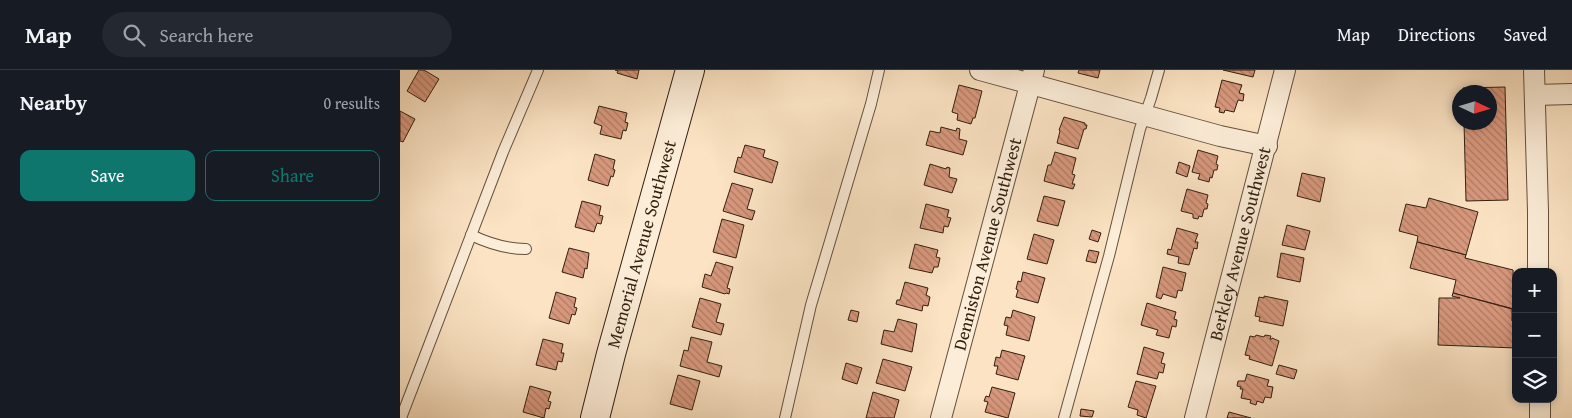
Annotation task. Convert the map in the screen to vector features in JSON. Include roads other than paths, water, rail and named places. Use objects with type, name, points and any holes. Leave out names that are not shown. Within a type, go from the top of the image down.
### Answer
[{"type":"street","name":"Memorial Avenue Southwest","points":[[596,418],[611,354],[690,70]]},
{"type":"street","points":[[980,70],[1032,77],[1145,115],[1220,136],[1267,146]]},
{"type":"street","name":"Berkley Avenue Southwest","points":[[1195,418],[1286,70]]},
{"type":"street","points":[[1534,70],[1538,268]]},
{"type":"street","name":"Denniston Avenue Southwest","points":[[941,418],[1032,77]]},
{"type":"street","points":[[1535,95],[1572,94]]},
{"type":"street","points":[[1540,403],[1540,418]]},
{"type":"lane","points":[[401,418],[503,152],[538,70]]},
{"type":"lane","points":[[784,418],[811,304],[871,104],[879,70]]},
{"type":"lane","points":[[1064,418],[1109,256],[1140,129],[1159,70]]},
{"type":"lane","points":[[471,235],[490,244],[511,249],[526,249]]}]
